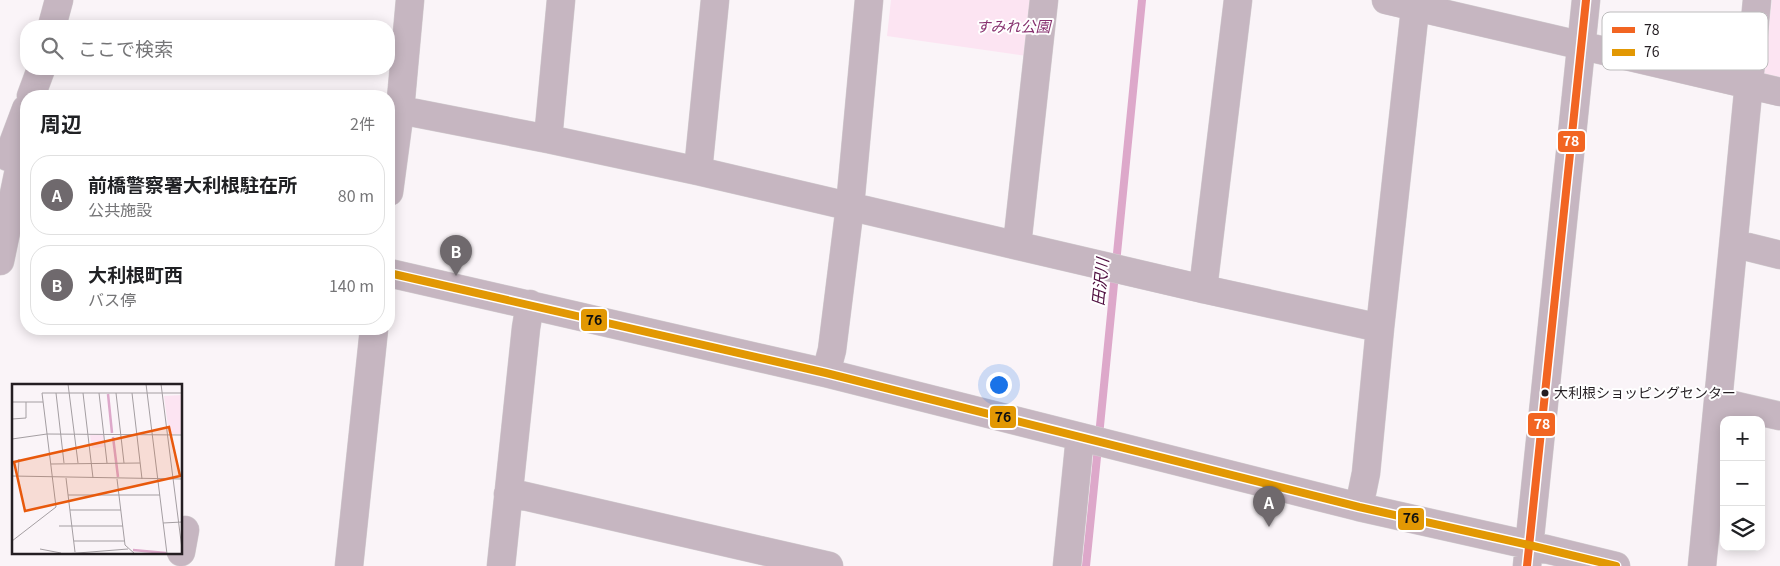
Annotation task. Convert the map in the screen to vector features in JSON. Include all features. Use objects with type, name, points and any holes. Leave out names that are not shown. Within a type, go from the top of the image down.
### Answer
[{"type":"street","points":[[54,20],[59,0]]},
{"type":"street","points":[[395,147],[410,0]]},
{"type":"street","points":[[548,139],[561,0]]},
{"type":"street","points":[[698,171],[715,0]]},
{"type":"street","points":[[826,373],[832,350],[850,206],[869,0]]},
{"type":"street","points":[[1017,245],[1044,0]]},
{"type":"street","points":[[1203,289],[1238,0]]},
{"type":"street","points":[[1386,0],[1416,3],[1602,50]]},
{"type":"street","points":[[1528,555],[1586,0]]},
{"type":"street","points":[[1359,507],[1366,473],[1416,3]]},
{"type":"street","points":[[1688,70],[1780,92]]},
{"type":"street","points":[[1702,566],[1750,70]]},
{"type":"street","points":[[33,90],[39,75]]},
{"type":"street","points":[[400,110],[698,171],[1203,289],[1380,328]]},
{"type":"street","points":[[0,261],[14,158],[20,134]]},
{"type":"street","points":[[1734,245],[1780,255]]},
{"type":"street","points":[[395,273],[826,373],[1359,507],[1528,555],[1616,566]]},
{"type":"street","points":[[501,566],[530,304]]},
{"type":"street","points":[[349,566],[373,335]]},
{"type":"street","points":[[1718,403],[1780,416]]},
{"type":"street","points":[[1067,566],[1080,437]]},
{"type":"street","points":[[508,494],[520,495],[828,566]]},
{"type":"green space","name":"すみれ公園","points":[[891,0],[1041,0],[1027,56],[887,36]]},
{"type":"green space","points":[[1772,0],[1780,0],[1780,81],[1763,77],[1764,70],[1768,70],[1768,34]]},
{"type":"waterway","name":"田沢川","points":[[1099,436],[1142,0]]},
{"type":"waterway","name":"田沢川","points":[[1086,566],[1098,447]]},
{"type":"transit line","name":"78","points":[[1527,566],[1586,0]]},
{"type":"transit line","name":"76","points":[[395,274],[826,373],[1359,507],[1616,566]]},
{"type":"place","name":"大利根町西","points":[[456,276]]},
{"type":"place","name":"大利根ショッピングセンター","points":[[1545,393]]},
{"type":"place","name":"前橋警察署大利根駐在所","points":[[1269,527]]}]
